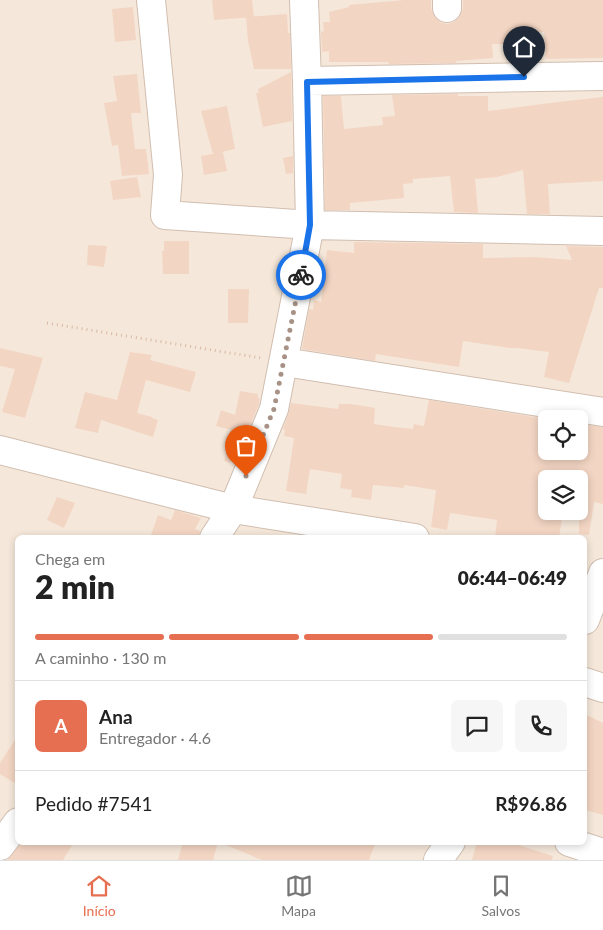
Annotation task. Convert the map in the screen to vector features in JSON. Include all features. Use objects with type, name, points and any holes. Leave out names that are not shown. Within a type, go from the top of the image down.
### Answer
[{"type":"street","points":[[151,0],[168,174],[165,215],[310,225],[603,230]]},
{"type":"street","points":[[216,535],[233,509],[274,409],[310,225],[304,0]]},
{"type":"street","points":[[307,82],[603,76]]},
{"type":"street","points":[[284,362],[603,412]]},
{"type":"street","points":[[0,450],[233,509],[396,535]]},
{"type":"street","points":[[587,564],[603,567]]},
{"type":"street","points":[[587,615],[603,573]]},
{"type":"street","points":[[587,683],[603,688]]},
{"type":"street","points":[[0,846],[15,826]]},
{"type":"street","points":[[438,860],[448,845]]},
{"type":"street","points":[[578,845],[603,853]]},
{"type":"path","points":[[47,323],[284,362]]},
{"type":"shaded area","points":[[0,0],[603,0],[603,860],[0,860]]},
{"type":"building","points":[[212,0],[252,0],[254,17],[214,20]]},
{"type":"building","points":[[404,0],[431,0],[434,16],[440,22],[447,24],[454,22],[460,16],[463,0],[603,0],[603,58],[546,59],[544,32],[507,34],[508,44],[492,44],[493,58],[456,61],[456,63],[389,64],[388,62],[329,62],[329,51],[322,52],[321,32],[324,31],[323,22],[330,22],[329,12],[349,7],[349,5]]},
{"type":"building","points":[[133,7],[136,40],[115,42],[112,9]]},
{"type":"building","points":[[287,14],[288,33],[290,33],[291,69],[254,69],[248,41],[246,17]]},
{"type":"building","points":[[291,72],[292,121],[263,127],[256,93],[259,93],[258,89]]},
{"type":"building","points":[[137,74],[141,113],[131,113],[135,149],[146,149],[149,174],[122,176],[118,145],[112,146],[104,103],[117,101],[113,76]]},
{"type":"building","points":[[458,94],[458,96],[488,96],[488,111],[603,97],[603,181],[548,184],[550,214],[527,214],[523,170],[497,177],[475,179],[478,213],[454,212],[450,176],[413,179],[413,183],[403,184],[404,198],[350,203],[350,210],[325,210],[323,96],[341,96],[344,129],[383,125],[382,117],[395,116],[392,95]]},
{"type":"building","points":[[227,106],[235,149],[213,154],[201,111]]},
{"type":"building","points":[[223,152],[227,171],[204,175],[201,156]]},
{"type":"building","points":[[293,156],[293,173],[286,174],[283,158]]},
{"type":"building","points":[[137,177],[141,197],[113,200],[110,181]]},
{"type":"building","points":[[164,241],[189,241],[189,274],[163,274],[162,251],[164,251]]},
{"type":"building","points":[[354,242],[483,244],[483,258],[535,257],[572,260],[566,246],[603,247],[603,288],[599,288],[569,383],[544,377],[549,352],[463,341],[459,367],[376,354],[375,361],[302,349],[309,309],[313,310],[314,300],[321,302],[327,250],[354,253]]},
{"type":"building","points":[[88,245],[107,246],[104,267],[87,265]]},
{"type":"building","points":[[228,289],[249,289],[248,323],[228,323]]},
{"type":"building","points":[[0,348],[43,358],[25,418],[2,412],[15,369],[0,366]]},
{"type":"building","points":[[130,352],[152,355],[150,360],[196,372],[190,392],[146,380],[137,413],[158,420],[153,437],[101,420],[98,433],[75,428],[85,392],[117,400]]},
{"type":"building","points":[[240,391],[258,394],[260,399],[246,435],[230,463],[224,461],[231,430],[216,426],[221,410],[235,415]]},
{"type":"building","points":[[429,400],[538,418],[538,460],[588,460],[588,425],[603,427],[603,504],[594,502],[589,535],[579,534],[579,520],[588,520],[588,470],[538,470],[538,520],[562,520],[559,535],[495,535],[497,520],[450,513],[447,530],[431,527],[436,490],[404,485],[404,488],[373,485],[371,500],[351,497],[352,490],[340,488],[342,474],[310,469],[306,494],[286,491],[294,438],[284,436],[285,430],[283,429],[291,403],[338,409],[339,404],[375,408],[374,424],[413,429],[414,424],[424,426]]},
{"type":"building","points":[[57,497],[75,503],[64,528],[47,520]]},
{"type":"building","points":[[175,510],[201,518],[195,529],[200,531],[199,535],[151,535],[158,515],[171,520]]},
{"type":"building","points":[[587,715],[603,723],[603,815],[587,811]]},
{"type":"building","points":[[15,740],[15,783],[0,774],[0,763]]},
{"type":"building","points":[[20,845],[72,845],[63,860],[7,860]]},
{"type":"building","points":[[182,845],[217,845],[213,860],[178,860]]},
{"type":"building","points":[[226,845],[375,845],[369,860],[262,860]]},
{"type":"building","points":[[476,845],[518,845],[553,856],[552,860],[472,860]]},
{"type":"way so far","points":[[246,476],[274,409],[301,275]]},
{"type":"route","points":[[301,275],[310,225],[307,82],[524,77]]}]
